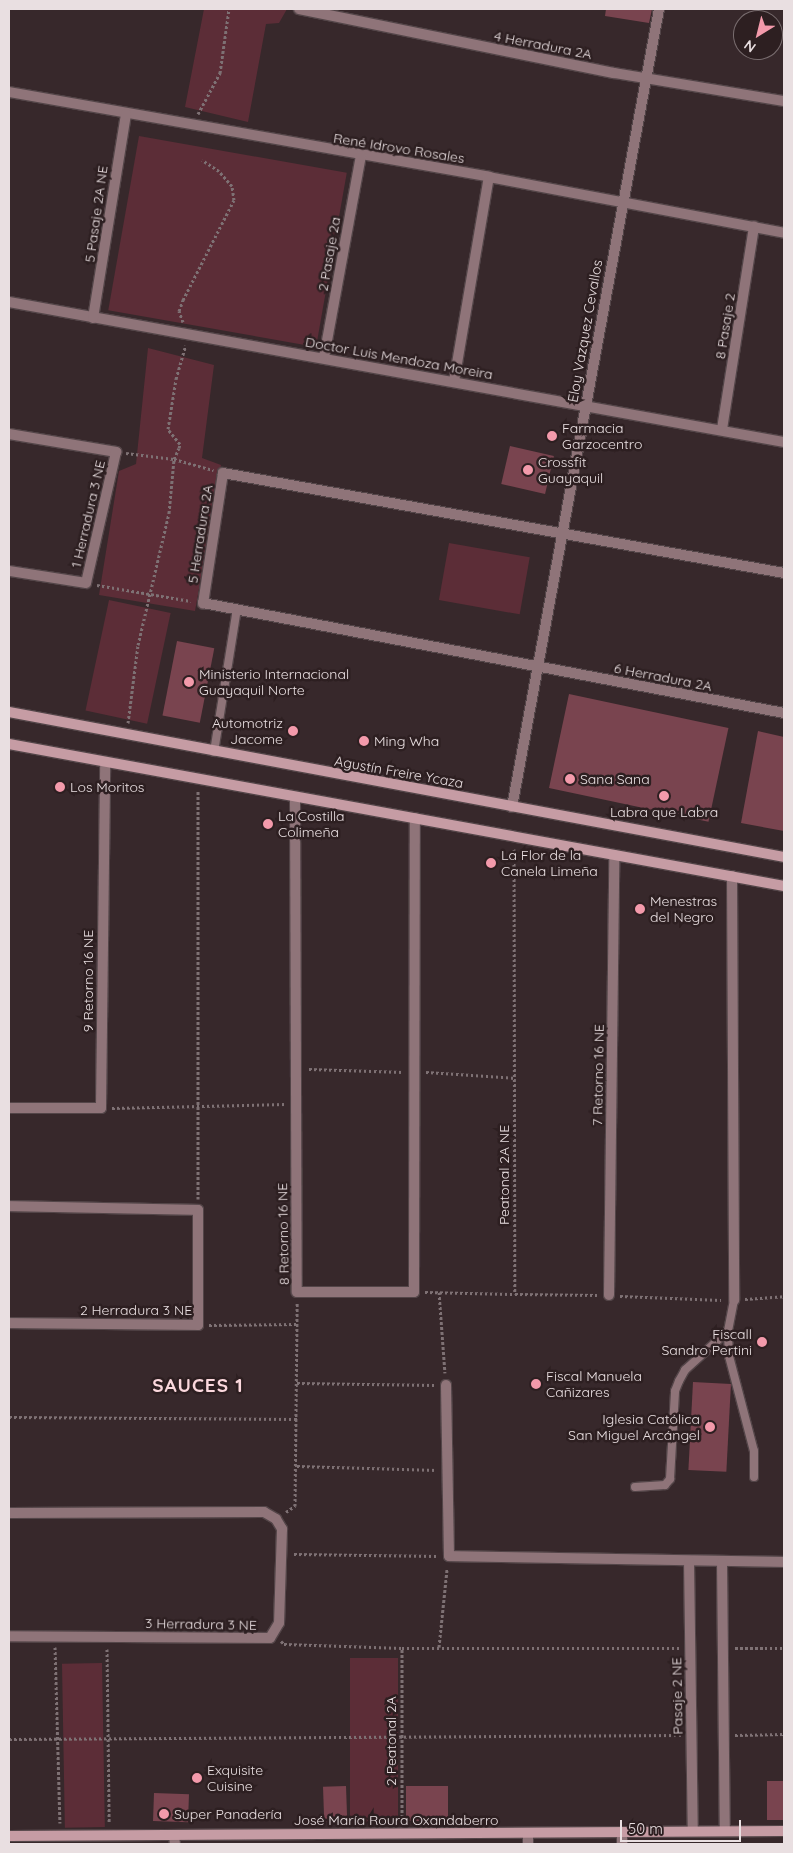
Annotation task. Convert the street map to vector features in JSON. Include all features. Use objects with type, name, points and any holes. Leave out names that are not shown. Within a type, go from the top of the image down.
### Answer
[{"type":"main road","name":"Agustín Freire Ycaza","points":[[9,712],[214,752],[784,857]]},
{"type":"main road","points":[[9,744],[784,886]]},
{"type":"main road","name":"José María Roura Oxandaberro","points":[[9,1836],[61,1836],[77,1840],[109,1836],[175,1840],[402,1834],[784,1831]]},
{"type":"street","name":"4 Herradura 2A","points":[[298,9],[647,78],[784,101]]},
{"type":"street","name":"Eloy Vazquez Cevallos","points":[[512,807],[659,9]]},
{"type":"street","name":"René Idrovo Rosales","points":[[9,92],[361,156],[490,177],[784,233]]},
{"type":"street","name":"5 Pasaje 2A NE","points":[[93,318],[126,114]]},
{"type":"street","name":"2 Pasaje 2a","points":[[324,358],[361,156]]},
{"type":"street","points":[[454,381],[490,177]]},
{"type":"street","name":"8 Pasaje 2","points":[[722,430],[754,227]]},
{"type":"street","name":"Doctor Luis Mendoza Moreira","points":[[9,302],[784,442]]},
{"type":"street","name":"1 Herradura 3 NE","points":[[9,434],[116,452],[86,583],[9,571]]},
{"type":"street","name":"5 Herradura 2A","points":[[537,667],[203,603],[223,473],[562,534]]},
{"type":"street","points":[[562,534],[784,574]]},
{"type":"street","name":"6 Herradura 2A","points":[[537,667],[784,714]]},
{"type":"street","name":"9 Retorno 16 NE","points":[[101,1108],[105,762]]},
{"type":"street","name":"8 Retorno 16 NE","points":[[295,797],[297,1292],[414,1292]]},
{"type":"street","points":[[414,1292],[417,1072],[415,818]]},
{"type":"street","name":"7 Retorno 16 NE","points":[[609,1296],[614,855]]},
{"type":"street","points":[[732,876],[734,1300]]},
{"type":"street","points":[[9,1108],[101,1108]]},
{"type":"street","points":[[9,1206],[198,1210]]},
{"type":"street","name":"2 Herradura 3 NE","points":[[9,1323],[198,1325],[198,1210]]},
{"type":"street","points":[[446,1385],[449,1556],[784,1562]]},
{"type":"street","points":[[9,1512],[264,1512],[276,1519]]},
{"type":"street","name":"3 Herradura 3 NE","points":[[9,1636],[263,1639],[273,1635],[279,1623],[282,1529],[276,1519]]},
{"type":"street","name":"Pasaje 2 NE","points":[[689,1561],[693,1831]]},
{"type":"street","points":[[722,1562],[725,1830]]},
{"type":"street","points":[[622,1832],[622,1844]]},
{"type":"street","points":[[528,1833],[528,1844]]},
{"type":"lane","points":[[214,752],[237,609]]},
{"type":"lane","points":[[734,1300],[728,1331],[729,1356],[754,1451],[754,1477]]},
{"type":"lane","points":[[636,1487],[665,1485],[670,1479],[675,1391],[685,1370],[728,1331]]},
{"type":"path","points":[[198,116],[199,106],[220,73],[229,9]]},
{"type":"path","points":[[126,735],[138,645],[169,513],[174,459],[180,444],[168,429],[187,335],[180,311],[183,300],[234,200],[232,186],[219,171],[202,160]]},
{"type":"path","points":[[116,452],[174,459],[223,473]]},
{"type":"path","points":[[86,583],[203,603]]},
{"type":"path","points":[[198,779],[198,1210]]},
{"type":"path","name":"Peatonal 2A NE","points":[[514,836],[515,1294]]},
{"type":"path","points":[[101,1108],[296,1104]]},
{"type":"path","points":[[276,1519],[295,1506],[297,1466],[297,1292]]},
{"type":"path","points":[[414,1292],[734,1300],[784,1296]]},
{"type":"path","points":[[297,1383],[446,1385],[439,1292]]},
{"type":"path","points":[[198,1325],[297,1324]]},
{"type":"path","points":[[9,1417],[297,1419]]},
{"type":"path","points":[[297,1466],[447,1470]]},
{"type":"path","points":[[281,1554],[449,1556],[439,1648]]},
{"type":"path","points":[[273,1635],[284,1644],[402,1648],[690,1648]]},
{"type":"path","points":[[54,1636],[61,1836]]},
{"type":"path","points":[[107,1637],[109,1836]]},
{"type":"path","name":"2 Peatonal 2A","points":[[402,1648],[402,1834]]},
{"type":"path","points":[[724,1648],[784,1648]]},
{"type":"path","points":[[725,1735],[784,1734]]},
{"type":"path","points":[[9,1739],[692,1735]]},
{"type":"shaded area","points":[[204,9],[287,9],[279,23],[266,24],[248,122],[185,107]]},
{"type":"shaded area","points":[[139,136],[347,173],[316,347],[108,310]]},
{"type":"shaded area","points":[[148,348],[214,365],[202,458],[221,465],[195,611],[99,595],[119,471],[136,464]]},
{"type":"shaded area","points":[[449,543],[530,557],[520,614],[439,600]]},
{"type":"shaded area","points":[[109,600],[171,613],[147,724],[86,711]]},
{"type":"shaded area","points":[[350,1658],[398,1658],[398,1823],[350,1823]]},
{"type":"shaded area","points":[[102,1663],[105,1827],[65,1828],[62,1664]]},
{"type":"building","points":[[606,9],[652,9],[649,23],[605,16]]},
{"type":"building","name":"Crossfit Guayaquil","points":[[510,446],[554,456],[545,494],[501,484]]},
{"type":"building","name":"Ministerio Internacional Guayaquil Norte","points":[[177,641],[214,648],[200,723],[162,716]]},
{"type":"building","points":[[569,694],[728,728],[708,822],[549,788]]},
{"type":"building","points":[[758,731],[784,737],[784,831],[741,823]]},
{"type":"building","name":"Iglesia Católica San Miguel Arcángel","points":[[693,1382],[731,1384],[726,1472],[688,1470]]},
{"type":"building","points":[[767,1781],[784,1781],[784,1820],[767,1820]]},
{"type":"building","points":[[346,1786],[347,1821],[324,1822],[323,1787]]},
{"type":"building","points":[[406,1786],[448,1786],[448,1821],[406,1821]]},
{"type":"building","points":[[154,1793],[189,1794],[188,1822],[153,1821]]},
{"type":"place","name":"Farmacia Garzocentro","points":[[552,436]]},
{"type":"place","name":"Crossfit Guayaquil","points":[[528,470]]},
{"type":"place","name":"Ministerio Internacional Guayaquil Norte","points":[[189,682]]},
{"type":"place","name":"Automotriz Jacome","points":[[293,731]]},
{"type":"place","name":"Ming Wha","points":[[364,741]]},
{"type":"place","name":"Sana Sana","points":[[570,779]]},
{"type":"place","name":"Los Moritos","points":[[60,787]]},
{"type":"place","name":"Labra que Labra","points":[[664,796]]},
{"type":"place","name":"La Costilla Colimeña","points":[[268,824]]},
{"type":"place","name":"La Flor de la Canela Limeña","points":[[491,863]]},
{"type":"place","name":"Menestras del Negro","points":[[640,909]]},
{"type":"place","name":"Fiscall Sandro Pertini","points":[[762,1342]]},
{"type":"place","name":"Fiscal Manuela Cañizares","points":[[536,1384]]},
{"type":"place","name":"Iglesia Católica San Miguel Arcángel","points":[[710,1427]]},
{"type":"place","name":"Exquisite Cuisine","points":[[197,1778]]},
{"type":"place","name":"Super Panadería","points":[[164,1814]]},
{"type":"district","name":"SAUCES 1","points":[[198,1386]]}]
